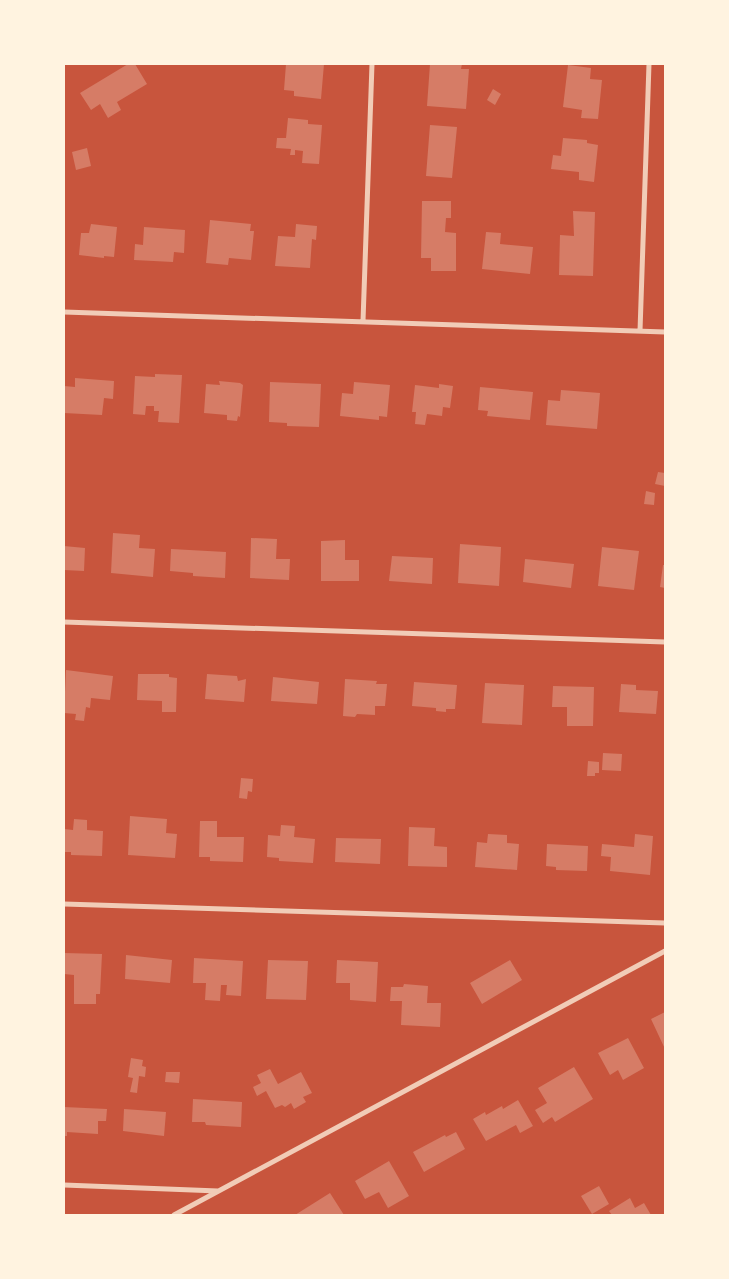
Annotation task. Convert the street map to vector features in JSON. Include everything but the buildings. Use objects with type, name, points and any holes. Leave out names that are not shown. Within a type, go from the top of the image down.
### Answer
[{"type":"street","points":[[363,321],[372,64]]},
{"type":"street","points":[[640,331],[649,64]]},
{"type":"street","points":[[64,312],[665,332]]},
{"type":"street","points":[[64,622],[665,642]]},
{"type":"street","points":[[64,904],[665,923]]},
{"type":"street","points":[[174,1215],[665,951]]},
{"type":"street","points":[[64,1185],[219,1191]]}]
